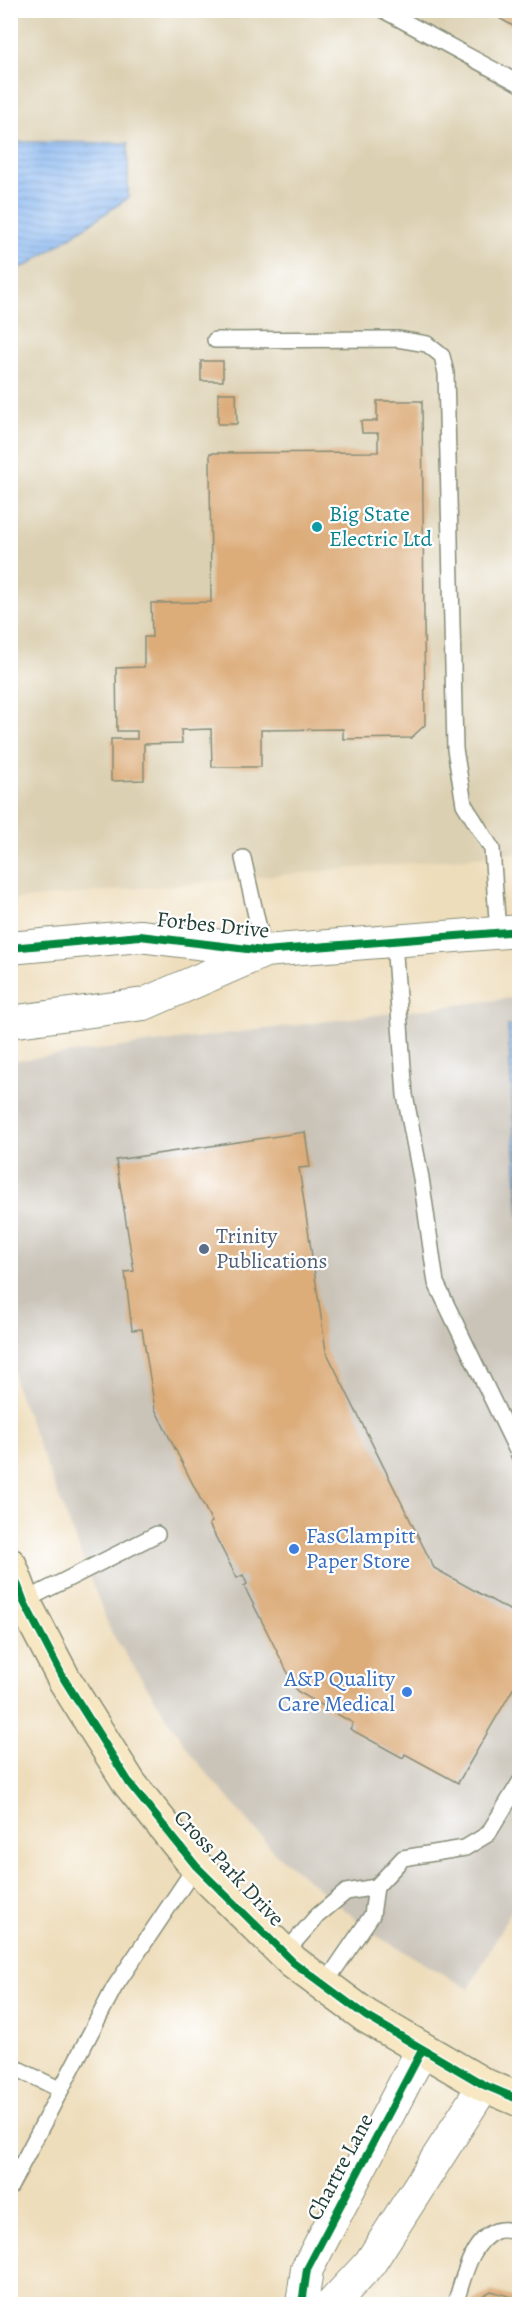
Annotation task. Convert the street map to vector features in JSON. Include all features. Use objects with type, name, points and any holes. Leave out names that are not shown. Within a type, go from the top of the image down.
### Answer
[{"type":"street","name":"Forbes Drive","points":[[10,948],[140,936],[264,951],[509,932]]},
{"type":"street","name":"Forbes Drive","points":[[10,1022],[144,1004],[264,951]]},
{"type":"street","name":"Cross Park Drive","points":[[10,1565],[17,1604],[130,1784],[196,1866],[285,1953],[366,2016],[484,2085],[519,2100]]},
{"type":"street","name":"Chartre Lane","points":[[302,2304],[307,2269],[422,2050]]},
{"type":"street","points":[[332,2304],[370,2264],[484,2085]]},
{"type":"lane","points":[[382,10],[519,84]]},
{"type":"lane","points":[[215,340],[397,339],[427,344],[442,356],[446,373],[455,749],[464,804],[492,849],[509,932]]},
{"type":"lane","points":[[243,858],[264,951]]},
{"type":"lane","points":[[394,941],[405,1095],[421,1178],[436,1283],[519,1457]]},
{"type":"lane","points":[[17,1604],[158,1534]]},
{"type":"lane","points":[[324,1985],[372,1915],[376,1887],[403,1858],[465,1848],[488,1834],[519,1782]]},
{"type":"lane","points":[[10,2187],[114,1988],[196,1866]]},
{"type":"lane","points":[[285,1953],[317,1916],[346,1892],[376,1887]]},
{"type":"lane","points":[[10,2066],[61,2090]]},
{"type":"lane","points":[[456,2304],[474,2253],[485,2238],[496,2231],[505,2229],[519,2232]]},
{"type":"shaded area","points":[[11,11],[519,11],[519,853],[11,900]]},
{"type":"shaded area","points":[[519,997],[519,1896],[469,1989],[377,1936],[276,1854],[193,1757],[111,1632],[15,1384],[10,1347],[10,1061]]},
{"type":"water","points":[[11,142],[128,143],[128,198],[28,265],[11,270]]},
{"type":"water","points":[[520,1025],[519,1216],[508,1026]]},
{"type":"building","points":[[485,10],[520,10],[520,28],[513,26]]},
{"type":"building","points":[[201,361],[223,361],[223,381],[201,381]]},
{"type":"building","points":[[218,393],[236,393],[237,424],[218,424]]},
{"type":"building","name":"Big State Electric Ltd","points":[[377,401],[422,401],[425,725],[411,738],[343,739],[343,729],[261,730],[261,767],[212,767],[211,729],[181,730],[182,743],[144,744],[144,780],[111,781],[111,739],[137,739],[137,731],[117,731],[116,668],[144,667],[144,637],[152,637],[151,603],[211,602],[210,453],[378,452],[378,433],[362,433],[361,421],[377,421]]},
{"type":"building","points":[[305,1132],[310,1167],[299,1168],[326,1351],[434,1568],[520,1616],[520,1677],[458,1783],[405,1754],[403,1758],[350,1729],[353,1723],[297,1691],[244,1586],[247,1584],[243,1575],[237,1578],[209,1524],[212,1522],[155,1409],[142,1329],[132,1330],[125,1272],[134,1271],[116,1160]]},
{"type":"building","points":[[491,2291],[520,2299],[520,2304],[468,2304]]},
{"type":"cycle path","points":[[10,948],[140,936],[264,951],[520,931]]},
{"type":"cycle path","points":[[10,1565],[24,1602],[64,1679],[130,1784],[196,1866],[293,1962],[366,2016],[484,2085],[520,2100]]},
{"type":"cycle path","points":[[302,2304],[307,2269],[422,2050]]},
{"type":"place","name":"Big State Electric Ltd","points":[[317,527]]},
{"type":"place","name":"Trinity Publications","points":[[204,1249]]},
{"type":"place","name":"FasClampitt Paper Store","points":[[294,1549]]},
{"type":"place","name":"A&P Quality Care Medical","points":[[407,1692]]}]
